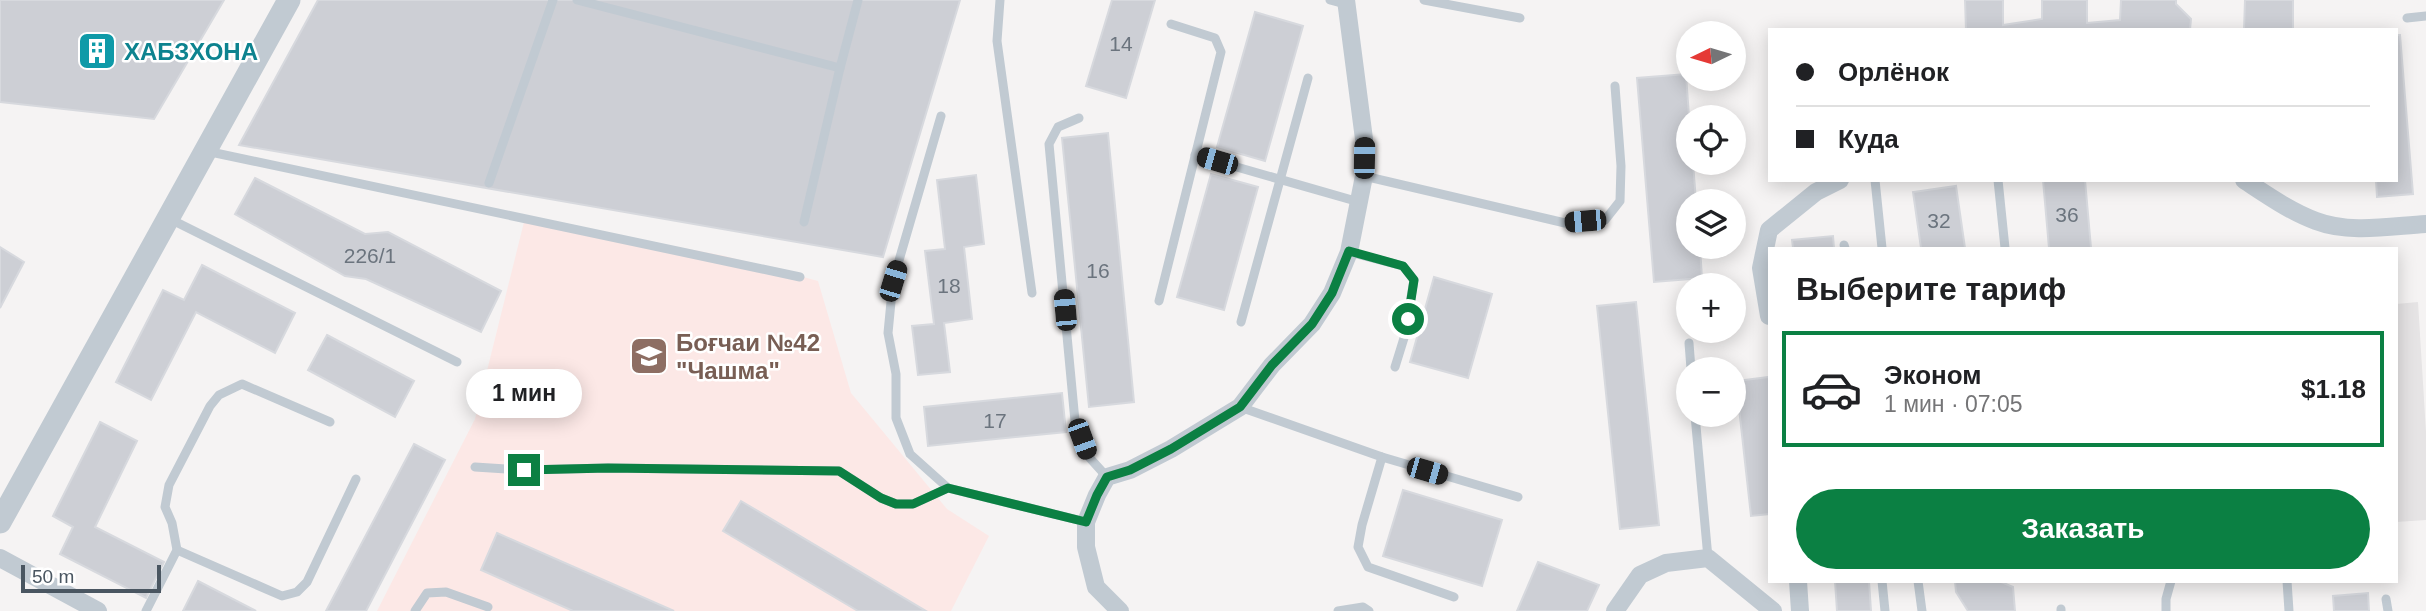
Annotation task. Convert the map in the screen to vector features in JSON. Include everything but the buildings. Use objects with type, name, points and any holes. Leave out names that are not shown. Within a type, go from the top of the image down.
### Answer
[{"type":"street","points":[[0,522],[289,0]]},
{"type":"street","points":[[1120,611],[1096,587],[1086,547],[1086,522],[1107,477],[1130,470],[1171,449],[1240,407],[1272,365],[1312,324],[1332,293],[1349,251],[1364,176],[1364,139],[1340,1]]},
{"type":"street","points":[[1768,310],[1761,268],[1769,230],[1816,192],[1836,182]]},
{"type":"street","points":[[2247,182],[2317,222],[2351,228],[2426,224]]},
{"type":"street","points":[[0,558],[98,611]]},
{"type":"street","points":[[1615,611],[1640,575],[1678,560],[1708,558],[1773,611]]},
{"type":"street","points":[[1798,583],[1800,611]]},
{"type":"lane","points":[[489,183],[553,0]]},
{"type":"lane","points":[[577,0],[840,68]]},
{"type":"lane","points":[[804,222],[858,0]]},
{"type":"lane","points":[[1000,0],[997,41],[1032,293]]},
{"type":"lane","points":[[1424,0],[1520,18]]},
{"type":"lane","points":[[2407,18],[2426,16]]},
{"type":"lane","points":[[1160,301],[1221,52],[1215,38],[1171,24]]},
{"type":"lane","points":[[1241,322],[1308,78]]},
{"type":"lane","points":[[1364,176],[1565,223],[1605,220],[1620,201],[1621,166],[1615,86]]},
{"type":"lane","points":[[941,116],[893,281],[888,333],[896,374],[896,418],[910,454],[948,488],[1086,522]]},
{"type":"lane","points":[[1079,118],[1058,127],[1049,144],[1075,421],[1088,456],[1107,477]]},
{"type":"lane","points":[[205,151],[800,277]]},
{"type":"lane","points":[[1195,155],[1359,202]]},
{"type":"lane","points":[[1875,182],[1882,247]]},
{"type":"lane","points":[[1998,182],[2005,247]]},
{"type":"lane","points":[[168,218],[457,362]]},
{"type":"lane","points":[[1349,251],[1403,266],[1414,280],[1404,338],[1395,367]]},
{"type":"lane","points":[[146,611],[177,550],[172,523],[165,508],[169,485],[210,406],[219,395],[242,384],[330,422]]},
{"type":"lane","points":[[1240,407],[1382,457],[1518,498]]},
{"type":"lane","points":[[1696,427],[1708,558]]},
{"type":"lane","points":[[1382,457],[1358,547],[1368,567],[1454,597]]},
{"type":"lane","points":[[475,467],[524,470],[608,468],[839,471],[881,498],[896,504],[913,504],[948,488]]},
{"type":"lane","points":[[177,550],[282,596],[297,592],[307,582],[356,480]]},
{"type":"lane","points":[[1882,583],[1885,611]]},
{"type":"lane","points":[[1918,583],[1922,611]]},
{"type":"lane","points":[[2166,611],[2170,583]]},
{"type":"lane","points":[[2287,583],[2289,611]]},
{"type":"lane","points":[[415,611],[427,593],[446,592],[488,607]]},
{"type":"lane","points":[[2386,599],[2388,611]]},
{"type":"lane","points":[[1338,611],[1363,607],[1369,611]]},
{"type":"shaded area","points":[[525,218],[725,256],[818,281],[851,393],[947,509],[989,536],[951,611],[377,611],[475,419]]},
{"type":"shaded area","points":[[2418,302],[2426,432],[2426,520],[2398,522],[2398,304]]},
{"type":"place","name":"ХАБЗХОНА","points":[[97,51]]},
{"type":"place","name":"Боғчаи №42 \"Чашма\"","points":[[649,356]]},
{"type":"route","points":[[524,470],[608,468],[839,471],[881,498],[896,504],[913,504],[948,488],[1086,522],[1107,477],[1130,470],[1171,449],[1240,407],[1272,365],[1312,324],[1332,293],[1349,251],[1403,266],[1414,280],[1408,319]]}]
